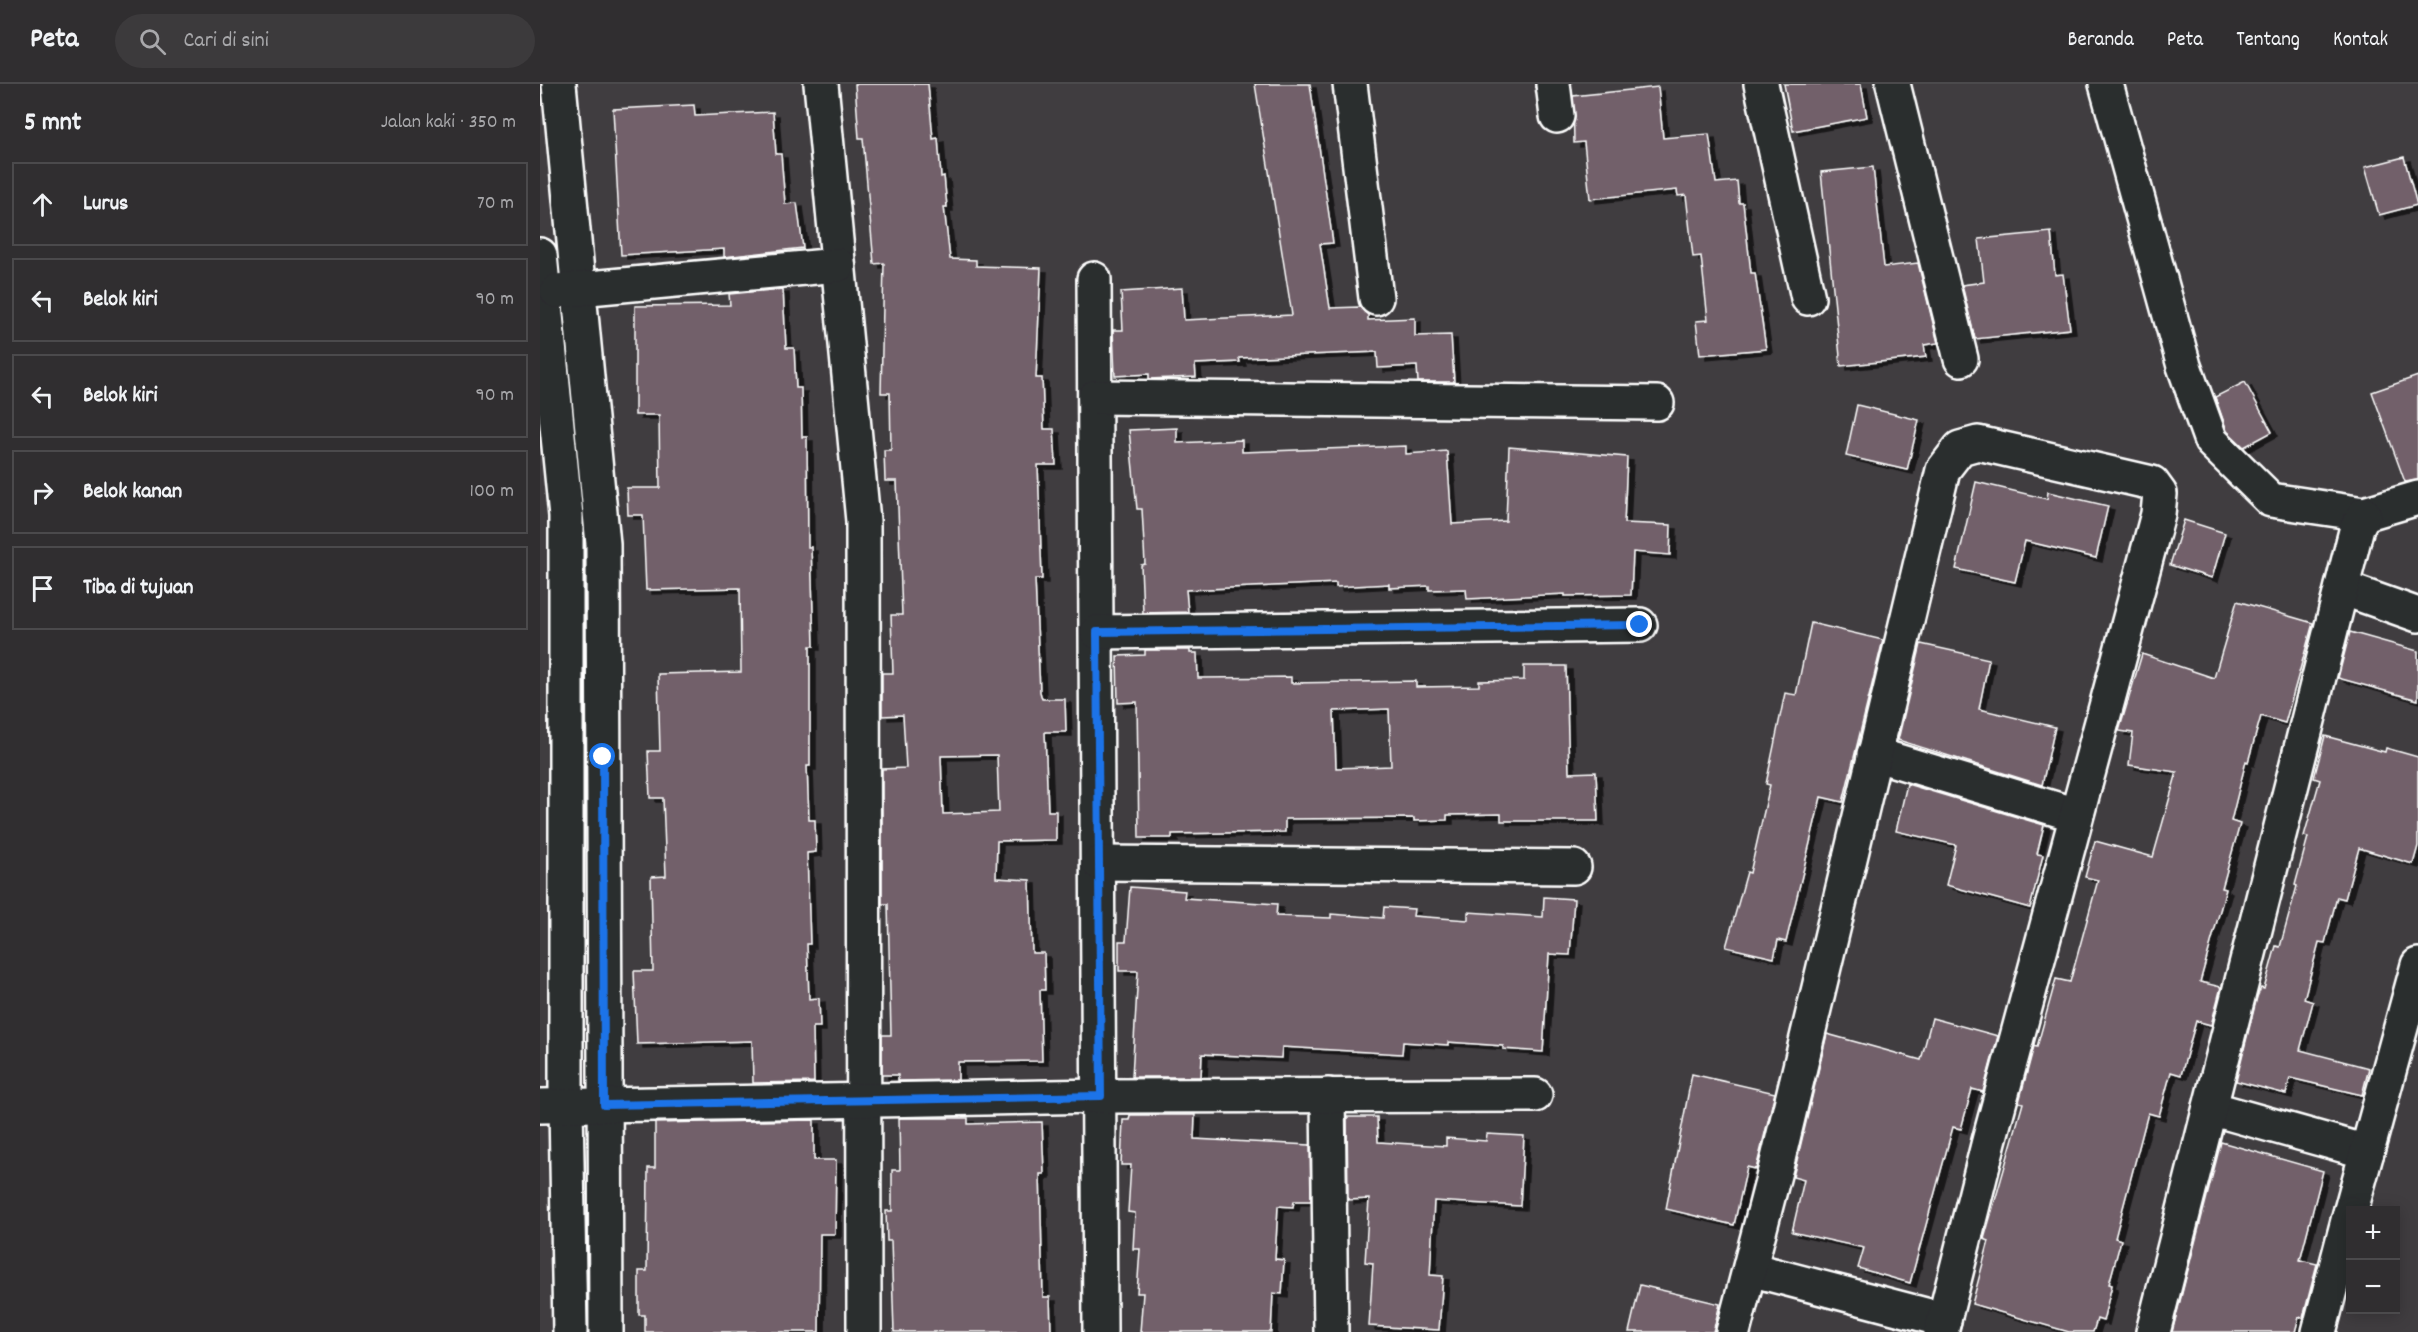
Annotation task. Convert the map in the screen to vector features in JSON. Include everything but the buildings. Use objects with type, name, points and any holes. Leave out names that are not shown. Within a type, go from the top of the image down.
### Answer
[{"type":"street","points":[[559,84],[603,544],[606,1332]]},
{"type":"street","points":[[821,84],[863,521],[864,1332]]},
{"type":"street","points":[[1350,84],[1376,298]]},
{"type":"street","points":[[1553,84],[1557,116]]},
{"type":"street","points":[[1761,84],[1808,298]]},
{"type":"street","points":[[1893,84],[1961,360]]},
{"type":"street","points":[[2106,84],[2184,366],[2211,441],[2271,500],[2364,514],[2418,498]]},
{"type":"street","points":[[540,255],[566,516],[566,760],[553,1106],[570,1332]]},
{"type":"street","points":[[542,292],[838,266]]},
{"type":"street","points":[[1094,279],[1101,1096],[1100,1332]]},
{"type":"street","points":[[1095,397],[1657,403]]},
{"type":"street","points":[[1733,1332],[1943,470],[1960,448],[1978,443],[2152,483],[2160,494],[2158,514],[1989,1142],[1943,1326],[1750,1269]]},
{"type":"street","points":[[2153,1332],[2357,527],[2364,514]]},
{"type":"street","points":[[2342,588],[2418,615]]},
{"type":"street","points":[[1097,632],[1640,625]]},
{"type":"street","points":[[1874,754],[2076,815]]},
{"type":"street","points":[[566,760],[603,757]]},
{"type":"street","points":[[1099,863],[1574,867]]},
{"type":"street","points":[[2353,1206],[2418,965]]},
{"type":"street","points":[[1328,1095],[1331,1332]]},
{"type":"street","points":[[553,1106],[1101,1096],[1535,1095]]},
{"type":"street","points":[[2210,1108],[2367,1152]]},
{"type":"street","points":[[2319,1332],[2346,1231]]},
{"type":"route","points":[[603,757],[604,1105],[1101,1096],[1097,632],[1640,625]]}]
